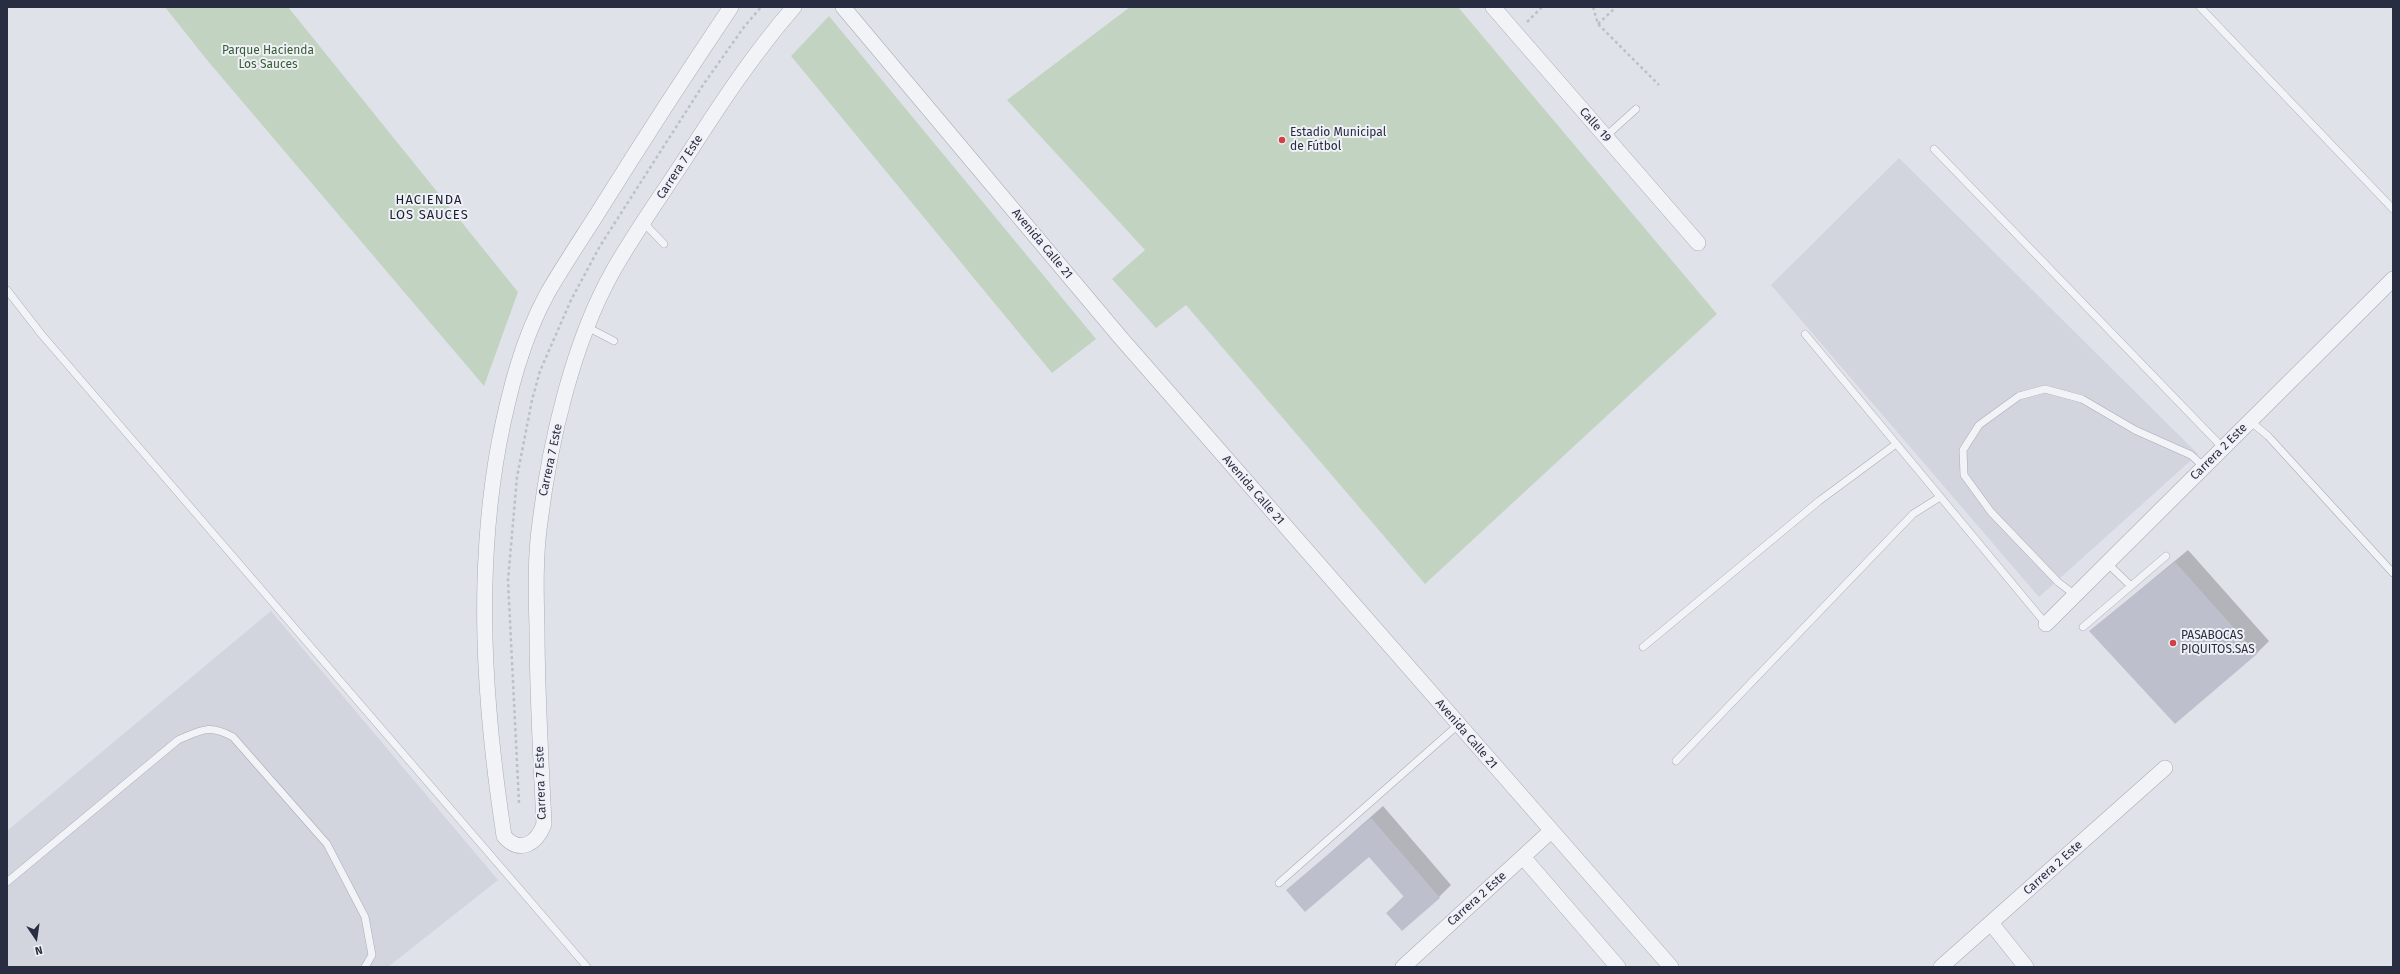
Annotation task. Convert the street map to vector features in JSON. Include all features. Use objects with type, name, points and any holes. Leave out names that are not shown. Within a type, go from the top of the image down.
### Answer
[{"type":"street","name":"Carrera 7 Este","points":[[730,7],[547,295],[523,351],[508,398],[487,521],[483,596],[488,693],[495,772],[504,836],[510,842],[518,846],[529,843],[539,836],[544,824],[537,684],[536,579],[539,524],[550,459],[564,402],[587,327],[613,272],[644,222],[764,41],[794,7]]},
{"type":"street","name":"Avenida Calle 21","points":[[843,7],[1120,337],[1671,967]]},
{"type":"street","name":"Calle 19","points":[[1493,7],[1698,243]]},
{"type":"street","name":"Carrera 2 Este","points":[[2046,624],[2393,279]]},
{"type":"street","name":"Carrera 2 Este","points":[[1941,967],[2165,768]]},
{"type":"street","name":"Carrera 2 Este","points":[[1403,967],[1551,831]]},
{"type":"street","points":[[1523,857],[1618,967]]},
{"type":"street","points":[[1991,923],[2026,967]]},
{"type":"lane","points":[[2200,7],[2393,208]]},
{"type":"lane","points":[[1605,136],[1636,109]]},
{"type":"lane","points":[[1934,149],[2223,448]]},
{"type":"lane","points":[[644,222],[664,244]]},
{"type":"lane","points":[[7,290],[42,335],[587,967]]},
{"type":"lane","points":[[587,327],[614,341]]},
{"type":"lane","points":[[1805,334],[2046,624]]},
{"type":"lane","points":[[2075,595],[2058,582],[1992,512],[1964,475],[1963,450],[1979,425],[2019,396],[2046,389],[2082,399],[2135,430],[2191,455],[2204,466]]},
{"type":"lane","points":[[2250,421],[2268,436],[2393,573]]},
{"type":"lane","points":[[1643,647],[1819,501],[1896,444]]},
{"type":"lane","points":[[1676,761],[1913,514],[1940,497]]},
{"type":"lane","points":[[2083,627],[2166,556]]},
{"type":"lane","points":[[2107,563],[2131,586]]},
{"type":"lane","points":[[1279,883],[1458,725]]},
{"type":"lane","points":[[7,882],[178,740],[200,731],[218,729],[232,737],[327,844],[365,917],[372,955],[365,967]]},
{"type":"path","points":[[1515,33],[1542,7]]},
{"type":"path","points":[[1593,7],[1598,24],[1659,85]]},
{"type":"path","points":[[1598,24],[1616,7]]},
{"type":"shaded area","points":[[1899,158],[2198,454],[2039,597],[1771,285]]},
{"type":"shaded area","points":[[271,611],[498,880],[388,967],[7,967],[7,831]]},
{"type":"green space","name":"Parque Hacienda Los Sauces","points":[[165,7],[288,7],[518,292],[484,386],[207,60]]},
{"type":"green space","points":[[1130,7],[1458,7],[1717,314],[1425,584],[1186,305],[1156,328],[1112,279],[1145,250],[1007,100]]},
{"type":"green space","points":[[829,16],[1096,339],[1052,373],[791,56]]},
{"type":"building","name":"PASABOCAS PIQUITOS.SAS","points":[[2175,562],[2257,654],[2175,724],[2089,631]]},
{"type":"building","points":[[1371,818],[1440,898],[1402,931],[1386,913],[1404,897],[1369,857],[1305,912],[1286,890]]},
{"type":"place","name":"Estadio Municipal de Fútbol","points":[[1282,140]]},
{"type":"place","name":"PASABOCAS PIQUITOS.SAS","points":[[2173,643]]},
{"type":"district","name":"HACIENDA LOS SAUCES","points":[[429,208]]}]
